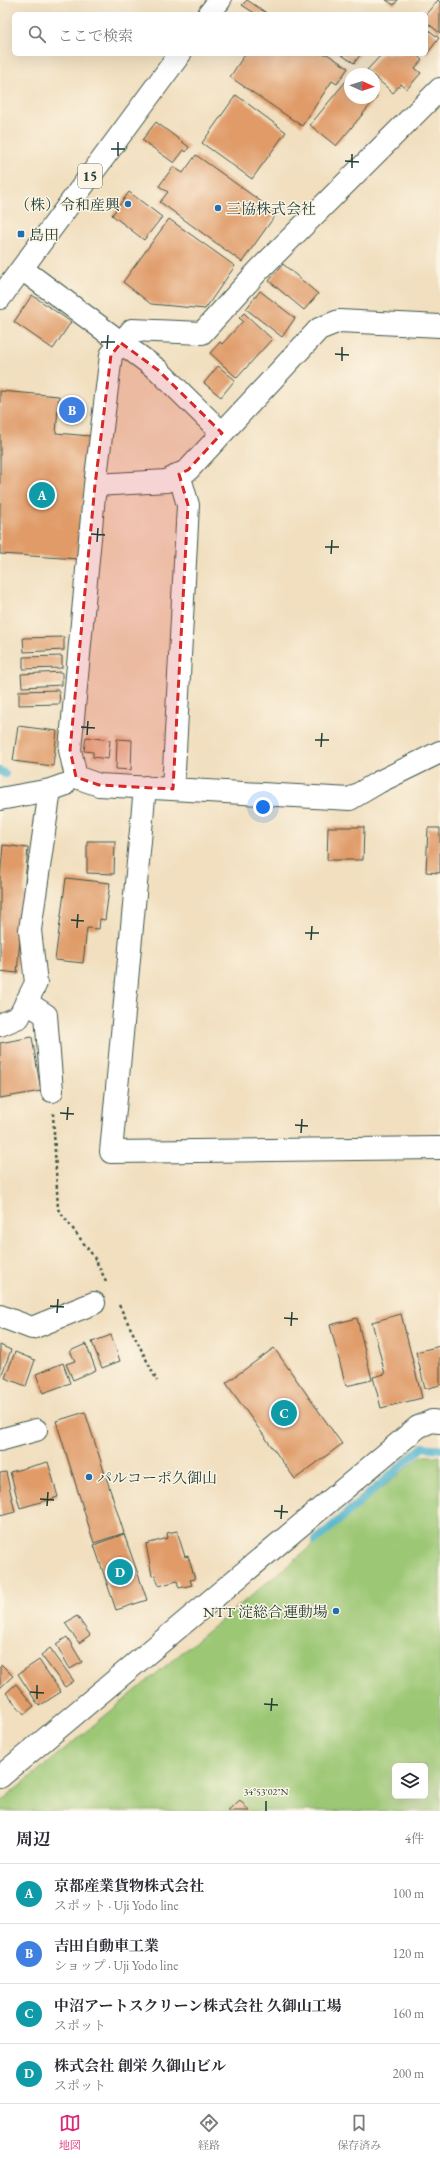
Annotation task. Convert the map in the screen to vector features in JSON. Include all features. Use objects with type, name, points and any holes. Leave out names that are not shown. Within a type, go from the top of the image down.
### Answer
[{"type":"street","points":[[211,12],[220,0]]},
{"type":"street","name":"15","points":[[0,298],[179,56]]},
{"type":"street","points":[[76,777],[70,750],[95,485],[111,355],[132,330],[202,333],[258,271],[440,89]]},
{"type":"street","points":[[22,269],[158,370],[222,434]]},
{"type":"street","points":[[95,485],[167,481],[188,470],[319,329],[339,321],[440,326]]},
{"type":"street","points":[[173,789],[188,505],[179,474]]},
{"type":"street","points":[[76,777],[99,785],[350,799],[379,782],[440,752]]},
{"type":"street","points":[[0,799],[50,790],[66,784],[76,777]]},
{"type":"street","points":[[145,787],[111,1152],[440,1148]]},
{"type":"street","points":[[0,1025],[19,1016],[36,983],[30,930],[50,790]]},
{"type":"street","points":[[26,1002],[46,1016],[52,1091]]},
{"type":"street","points":[[0,1316],[32,1328],[94,1303]]},
{"type":"street","points":[[0,1777],[418,1427],[432,1421],[440,1422]]},
{"type":"street","points":[[0,1440],[36,1430]]},
{"type":"path","points":[[52,1091],[58,1209],[94,1257],[108,1284]]},
{"type":"path","points":[[115,1298],[157,1381]]},
{"type":"highlighted area","points":[[121,343],[158,370],[222,433],[188,470],[179,474],[188,505],[173,789],[99,785],[76,777],[70,750],[95,485],[111,355]]},
{"type":"green space","name":"NTT 淀総合運動場","points":[[421,1456],[440,1456],[440,1811],[0,1811],[0,1802]]},
{"type":"building","points":[[247,0],[265,12],[253,12],[242,5]]},
{"type":"building","points":[[386,0],[398,0],[394,5]]},
{"type":"building","points":[[438,0],[440,2],[440,33],[428,24],[428,12]]},
{"type":"building","points":[[428,30],[439,38],[428,53]]},
{"type":"building","points":[[244,56],[330,56],[348,68],[344,68],[344,74],[337,84],[332,81],[302,126],[230,77]]},
{"type":"building","points":[[343,56],[359,56],[354,63]]},
{"type":"building","points":[[380,56],[417,56],[422,60],[415,68],[421,73],[407,89],[401,84],[393,93],[380,82],[380,68],[369,68]]},
{"type":"building","points":[[344,83],[344,104],[371,104],[336,146],[310,125]]},
{"type":"building","points":[[236,95],[286,132],[252,179],[202,143]]},
{"type":"building","points":[[156,122],[189,147],[186,152],[184,150],[174,163],[142,140]]},
{"type":"building","name":"三協株式会社","points":[[196,155],[277,213],[242,262],[160,202],[168,192],[159,186],[173,167],[183,173]]},
{"type":"building","points":[[129,192],[162,217],[144,240],[112,215]]},
{"type":"building","points":[[169,219],[235,266],[205,309],[151,304],[123,282]]},
{"type":"building","points":[[283,264],[318,294],[304,310],[269,281]]},
{"type":"building","points":[[260,291],[295,318],[282,337],[246,309]]},
{"type":"building","points":[[32,295],[71,322],[53,349],[14,322]]},
{"type":"building","points":[[244,313],[272,339],[237,378],[210,353],[220,342],[222,344],[243,321],[239,318]]},
{"type":"building","points":[[218,366],[235,380],[221,397],[204,383]]},
{"type":"building","points":[[0,391],[59,396],[56,433],[90,436],[78,559],[0,554]]},
{"type":"building","points":[[64,637],[64,650],[24,652],[23,638]]},
{"type":"building","points":[[62,656],[62,668],[23,669],[23,657]]},
{"type":"building","points":[[62,672],[62,685],[22,687],[21,674]]},
{"type":"building","points":[[59,690],[60,704],[19,705],[19,691]]},
{"type":"building","points":[[18,726],[57,731],[53,766],[13,761]]},
{"type":"building","points":[[86,737],[110,740],[108,759],[93,757],[93,752],[84,751]]},
{"type":"building","points":[[117,739],[132,740],[131,770],[116,769]]},
{"type":"building","points":[[328,827],[364,827],[363,860],[327,860]]},
{"type":"building","points":[[428,828],[440,828],[440,873],[426,872]]},
{"type":"building","points":[[87,841],[115,841],[114,874],[87,873]]},
{"type":"building","points":[[3,845],[28,848],[17,973],[0,971],[0,879]]},
{"type":"building","points":[[66,878],[110,883],[105,920],[100,919],[99,929],[87,928],[83,963],[55,960]]},
{"type":"building","points":[[32,1037],[41,1091],[0,1098],[0,1043]]},
{"type":"building","points":[[401,1314],[422,1398],[381,1408],[373,1377],[385,1374],[372,1322]]},
{"type":"building","points":[[357,1318],[372,1380],[346,1386],[330,1325]]},
{"type":"building","points":[[111,1335],[120,1361],[102,1368],[92,1342]]},
{"type":"building","points":[[86,1344],[96,1370],[73,1380],[66,1364],[75,1361],[70,1351]]},
{"type":"building","points":[[0,1345],[11,1350],[0,1379]]},
{"type":"building","points":[[440,1346],[440,1385],[425,1389],[416,1352]]},
{"type":"building","points":[[274,1348],[342,1444],[295,1479],[226,1383]]},
{"type":"building","points":[[15,1352],[35,1360],[26,1386],[5,1378]]},
{"type":"building","points":[[63,1363],[70,1383],[43,1393],[36,1374]]},
{"type":"building","name":"パルコーポ久御山","points":[[85,1412],[124,1533],[94,1543],[56,1421]]},
{"type":"building","points":[[48,1462],[58,1497],[20,1508],[10,1472]]},
{"type":"building","points":[[6,1472],[15,1512],[0,1516],[0,1473]]},
{"type":"building","points":[[177,1531],[185,1557],[188,1556],[195,1579],[190,1580],[192,1585],[179,1588],[177,1581],[159,1586],[155,1575],[152,1576],[146,1544],[168,1538],[167,1533]]},
{"type":"building","points":[[124,1534],[147,1600],[116,1610],[94,1545]]},
{"type":"building","points":[[77,1616],[90,1635],[79,1643],[65,1623]]},
{"type":"building","points":[[67,1637],[82,1662],[70,1669],[56,1644]]},
{"type":"building","points":[[50,1648],[74,1681],[65,1687],[41,1655]]},
{"type":"building","points":[[39,1660],[61,1692],[39,1706],[18,1674]]},
{"type":"building","points":[[2,1665],[13,1676],[0,1688],[0,1667]]},
{"type":"building","points":[[16,1684],[34,1706],[24,1714],[6,1693]]},
{"type":"building","points":[[240,1800],[249,1811],[227,1811]]},
{"type":"waterway","points":[[0,771],[5,774]]},
{"type":"waterway","points":[[315,1541],[423,1447],[440,1449]]},
{"type":"place","name":"（株）令和産興","points":[[128,204]]},
{"type":"place","name":"三協株式会社","points":[[218,208]]},
{"type":"place","name":"島田","points":[[21,234]]},
{"type":"place","name":"吉田自動車工業","points":[[72,410]]},
{"type":"place","name":"京都産業貨物株式会社","points":[[42,495]]},
{"type":"place","name":"中沼アートスクリーン株式会社 久御山工場","points":[[284,1413]]},
{"type":"place","name":"パルコーポ久御山","points":[[89,1477]]},
{"type":"place","name":"株式会社 創栄 久御山ビル","points":[[120,1572]]},
{"type":"place","name":"NTT 淀総合運動場","points":[[336,1611]]}]
